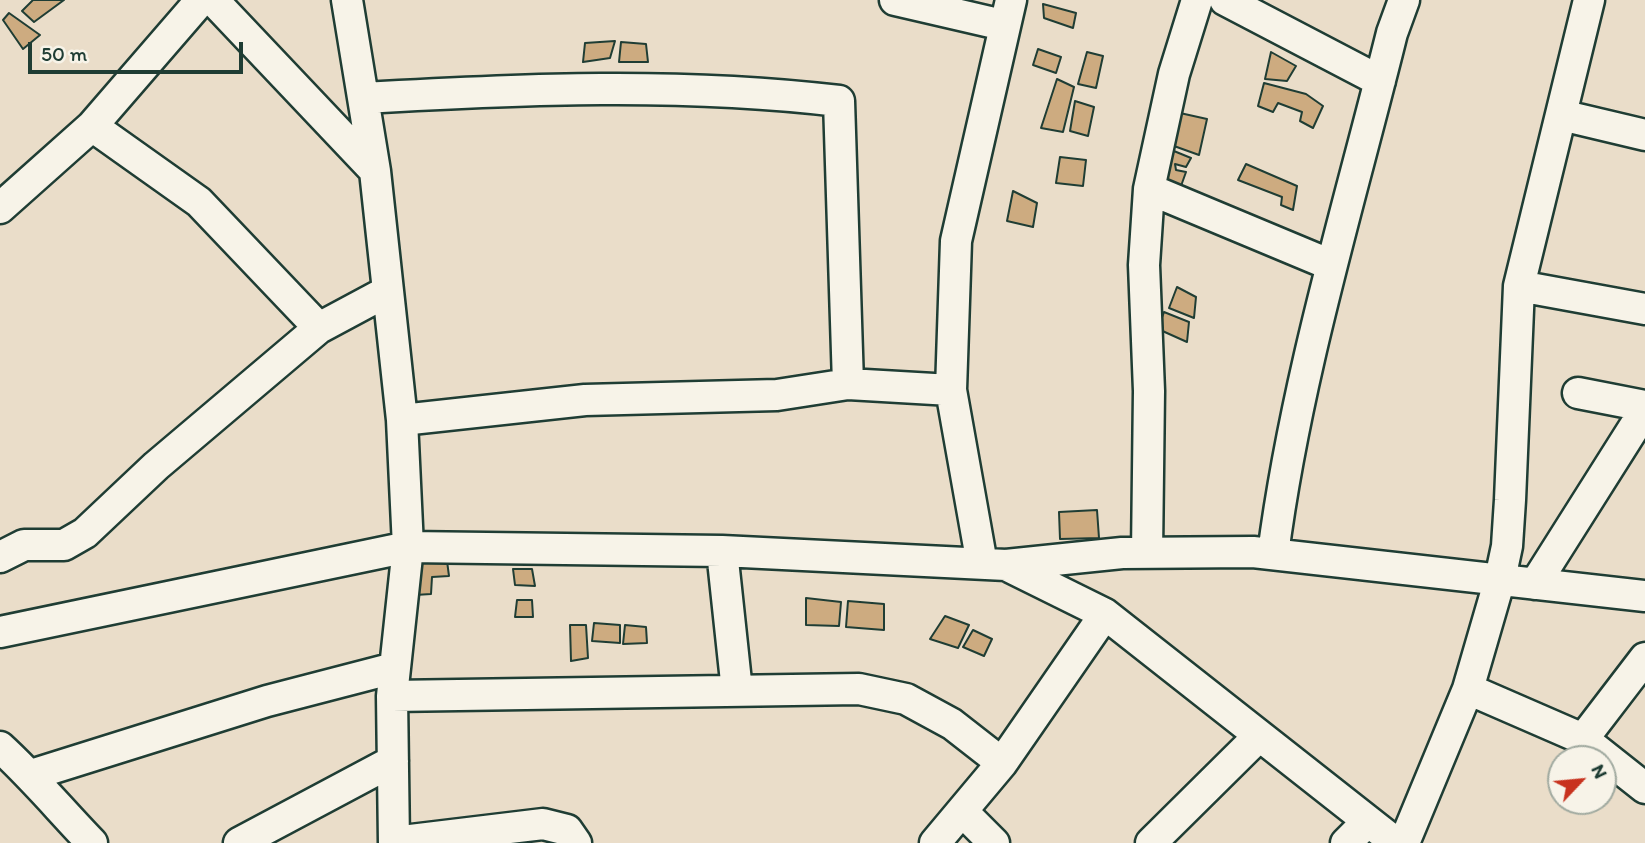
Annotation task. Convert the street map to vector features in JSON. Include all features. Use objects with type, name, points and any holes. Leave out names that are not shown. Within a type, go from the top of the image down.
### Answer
[{"type":"street","points":[[0,208],[92,126],[201,0]]},
{"type":"street","points":[[213,0],[375,171]]},
{"type":"street","points":[[347,0],[375,171],[402,420],[408,547],[393,682],[394,842],[543,824],[567,830],[576,843]]},
{"type":"street","points":[[895,0],[1007,12],[956,241],[951,390],[994,564]]},
{"type":"street","points":[[1147,553],[1149,391],[1144,265],[1149,189],[1174,74],[1197,0]]},
{"type":"street","points":[[1225,0],[1380,81]]},
{"type":"street","points":[[1273,554],[1283,472],[1331,265],[1392,33],[1404,0]]},
{"type":"street","points":[[1404,843],[1468,689],[1500,579],[1507,546],[1519,286],[1590,0]]},
{"type":"street","points":[[363,99],[544,88],[737,92],[839,102],[848,384]]},
{"type":"street","points":[[1561,115],[1645,135]]},
{"type":"street","points":[[92,126],[200,202],[319,328]]},
{"type":"street","points":[[1149,189],[1331,265]]},
{"type":"street","points":[[1519,286],[1645,309]]},
{"type":"street","points":[[0,557],[24,545],[64,545],[85,533],[156,466],[319,328],[388,291]]},
{"type":"street","points":[[402,420],[585,400],[777,395],[848,384],[951,390]]},
{"type":"street","points":[[1535,584],[1645,408],[1577,393]]},
{"type":"street","points":[[0,632],[408,547],[722,551],[994,564],[1147,553],[1273,554],[1645,596]]},
{"type":"street","points":[[722,551],[737,691]]},
{"type":"street","points":[[994,564],[1105,614],[1258,737],[1357,833],[1396,843]]},
{"type":"street","points":[[935,843],[1002,763],[1105,614]]},
{"type":"street","points":[[1583,739],[1645,658]]},
{"type":"street","points":[[31,775],[267,701],[393,682],[737,691],[859,689],[906,699],[952,724],[1002,763]]},
{"type":"street","points":[[1468,689],[1583,739],[1645,788]]},
{"type":"street","points":[[1151,843],[1258,737]]},
{"type":"street","points":[[0,747],[31,775],[92,843]]},
{"type":"street","points":[[239,843],[393,761]]},
{"type":"street","points":[[962,811],[994,843]]},
{"type":"building","points":[[33,0],[64,0],[34,22],[22,11]]},
{"type":"building","points":[[1043,4],[1076,13],[1073,28],[1044,18]]},
{"type":"building","points":[[9,13],[40,35],[23,49],[3,20]]},
{"type":"building","points":[[615,41],[610,58],[583,62],[585,43]]},
{"type":"building","points":[[621,42],[646,44],[648,62],[619,62]]},
{"type":"building","points":[[1038,49],[1061,57],[1056,73],[1033,65]]},
{"type":"building","points":[[1087,52],[1103,56],[1096,88],[1078,84]]},
{"type":"building","points":[[1271,52],[1296,66],[1287,81],[1265,79]]},
{"type":"building","points":[[1057,79],[1074,87],[1063,132],[1041,128]]},
{"type":"building","points":[[1264,83],[1306,94],[1323,106],[1313,128],[1300,121],[1302,112],[1278,103],[1273,112],[1258,106]]},
{"type":"building","points":[[1075,101],[1094,107],[1088,136],[1070,131]]},
{"type":"building","points":[[1180,113],[1207,119],[1199,155],[1174,146]]},
{"type":"building","points":[[1169,149],[1191,158],[1186,167],[1175,164],[1176,170],[1186,172],[1181,186],[1157,182]]},
{"type":"building","points":[[1060,157],[1086,160],[1083,186],[1056,183]]},
{"type":"building","points":[[1246,164],[1297,186],[1293,210],[1281,205],[1282,197],[1238,180]]},
{"type":"building","points":[[1013,191],[1037,203],[1033,227],[1007,221]]},
{"type":"building","points":[[1177,287],[1196,297],[1194,318],[1169,308]]},
{"type":"building","points":[[1164,312],[1189,322],[1187,342],[1158,329]]},
{"type":"building","points":[[1097,510],[1099,538],[1060,539],[1059,512]]},
{"type":"building","points":[[415,559],[447,561],[449,576],[432,577],[431,594],[415,595]]},
{"type":"building","points":[[513,569],[532,569],[535,586],[515,585]]},
{"type":"building","points":[[806,598],[841,602],[839,626],[806,625]]},
{"type":"building","points":[[517,600],[532,600],[533,617],[515,617]]},
{"type":"building","points":[[848,601],[884,604],[884,630],[846,627]]},
{"type":"building","points":[[945,616],[969,625],[958,648],[930,639]]},
{"type":"building","points":[[594,623],[620,625],[620,643],[592,641]]},
{"type":"building","points":[[570,625],[586,625],[588,658],[571,661]]},
{"type":"building","points":[[625,625],[646,627],[647,643],[623,644]]},
{"type":"building","points":[[973,630],[992,639],[984,656],[963,647]]}]
